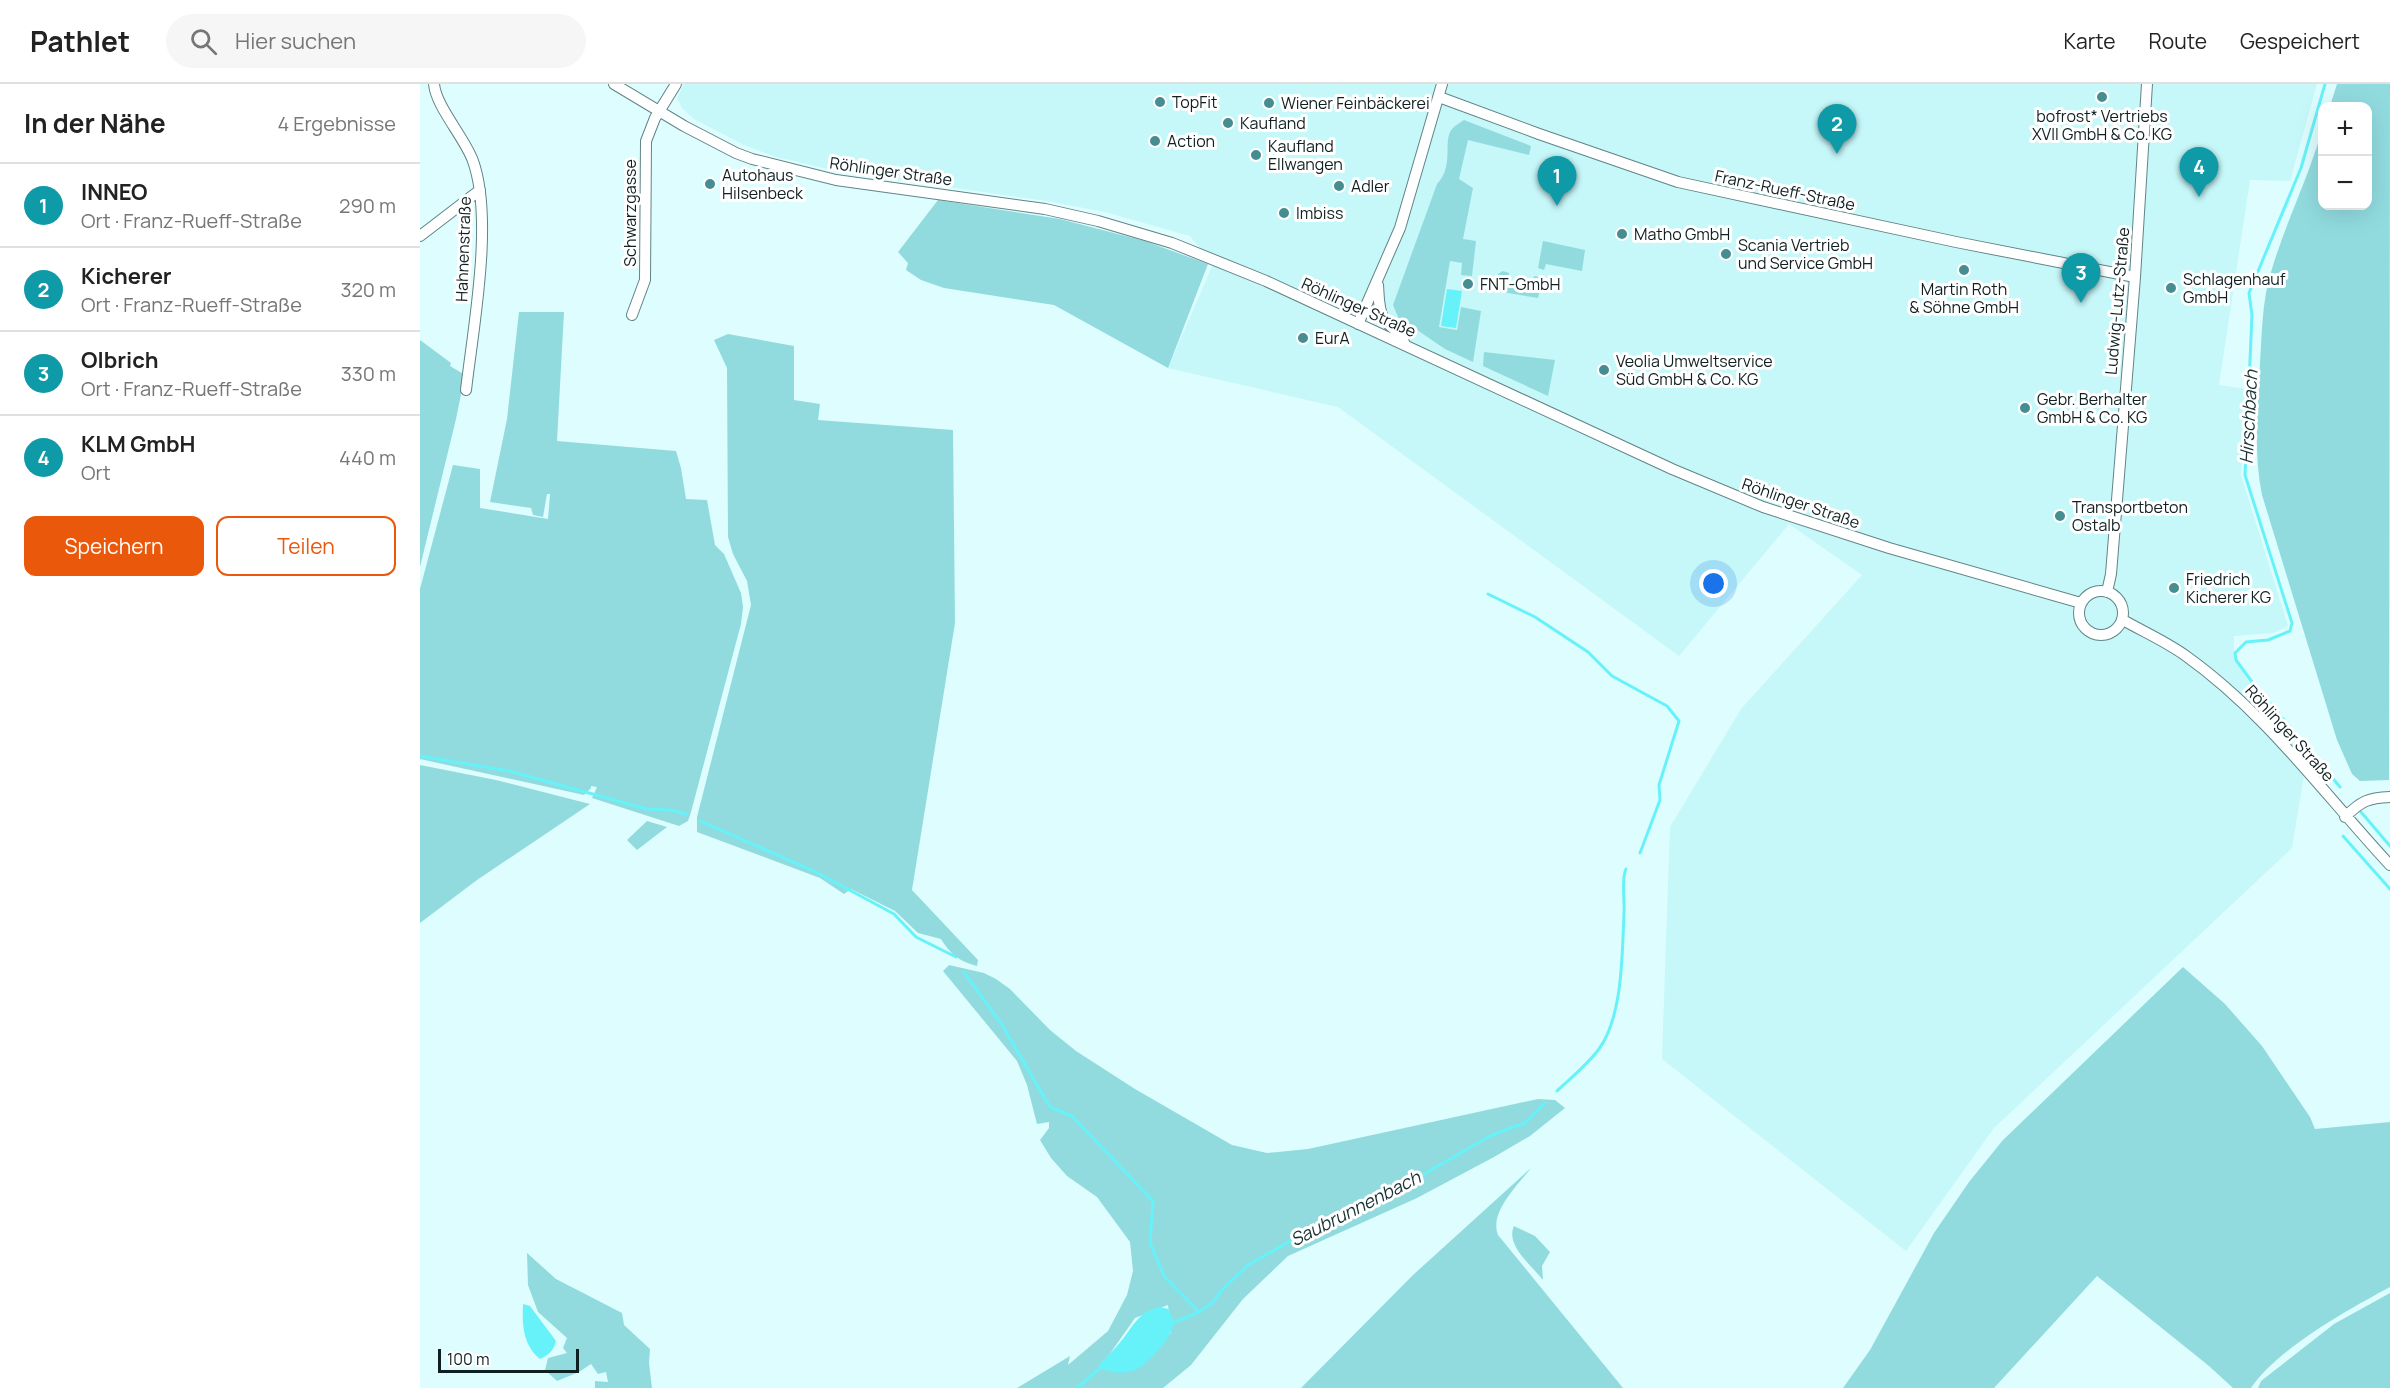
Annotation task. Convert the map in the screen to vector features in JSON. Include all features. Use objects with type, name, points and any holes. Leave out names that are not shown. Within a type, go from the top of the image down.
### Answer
[{"type":"street","name":"Hahnenstraße","points":[[434,84],[447,114],[473,160],[480,190],[478,287],[466,390]]},
{"type":"street","name":"Röhlinger Straße","points":[[614,84],[736,153],[794,171],[836,180],[1045,209],[1133,230],[1224,263],[1672,469],[1763,507],[1866,542],[2081,603]]},
{"type":"street","name":"Schwarzgasse","points":[[632,315],[645,280],[646,141],[676,84]]},
{"type":"street","points":[[1358,324],[1378,282],[1410,200],[1442,84]]},
{"type":"street","name":"Ludwig-Lutz-Straße","points":[[2107,592],[2111,574],[2135,277],[2147,84]]},
{"type":"street","name":"Franz-Rueff-Straße","points":[[1439,97],[1678,182],[1956,242],[2135,277]]},
{"type":"street","points":[[420,236],[480,190]]},
{"type":"street","points":[[1378,282],[1380,310],[1385,320],[1402,335],[1406,345]]},
{"type":"street","points":[[2107,592],[2119,600],[2123,620],[2110,634],[2096,635],[2081,622],[2079,609],[2081,603],[2092,593],[2107,592]]},
{"type":"street","name":"Röhlinger Straße","points":[[2123,620],[2184,654],[2256,714],[2390,865]]},
{"type":"street","points":[[2345,817],[2370,798],[2390,797]]},
{"type":"shaded area","points":[[684,84],[2317,84],[2290,181],[2250,180],[2219,385],[2247,389],[2241,475],[2288,626],[2273,633],[2234,636],[2234,659],[2257,694],[2319,763],[2304,775],[2292,848],[1994,1128],[1906,1251],[1662,1059],[1670,827],[1741,709],[1862,575],[1789,524],[1679,656],[1338,407],[1168,368],[1213,264],[1190,236],[1105,212],[1047,201],[841,172],[776,157],[744,145],[694,119],[682,108],[677,98]]},
{"type":"shaded area","points":[[2337,84],[2390,84],[2389,780],[2360,781],[2352,774],[2337,740],[2262,495],[2259,478],[2257,412],[2266,294],[2277,254],[2318,142],[2318,210],[2372,210],[2372,102],[2331,102]]},
{"type":"shaded area","points":[[1464,120],[1531,146],[1529,155],[1468,140],[1459,179],[1473,188],[1463,239],[1476,241],[1472,276],[1461,275],[1462,263],[1450,261],[1439,327],[1457,330],[1461,307],[1481,311],[1473,362],[1445,349],[1398,317],[1393,305],[1437,184],[1446,169],[1449,134]]},
{"type":"shaded area","points":[[938,200],[1060,219],[1145,241],[1208,264],[1168,368],[1054,305],[944,288],[921,280],[906,270],[908,263],[898,252]]},
{"type":"shaded area","points":[[1543,241],[1585,250],[1582,271],[1546,264],[1544,270],[1538,268]]},
{"type":"shaded area","points":[[1503,271],[1509,273],[1508,285],[1532,289],[1534,276],[1539,277],[1542,281],[1538,298],[1496,291],[1498,274]]},
{"type":"shaded area","points":[[1447,289],[1462,291],[1456,328],[1441,326]]},
{"type":"shaded area","points":[[519,312],[564,312],[557,441],[676,451],[686,499],[707,500],[715,545],[724,554],[741,593],[743,607],[741,624],[691,812],[688,821],[679,826],[592,798],[597,787],[591,786],[584,795],[420,759],[420,589],[453,465],[480,469],[480,508],[548,519],[550,494],[547,494],[543,517],[533,515],[531,508],[490,502],[507,419]]},
{"type":"shaded area","points":[[728,334],[794,346],[794,400],[820,404],[818,420],[953,430],[955,623],[912,890],[978,960],[977,966],[956,957],[941,939],[918,933],[895,911],[851,889],[844,894],[820,878],[697,832],[697,817],[751,605],[747,581],[733,554],[728,537],[727,368],[714,340]]},
{"type":"shaded area","points":[[420,340],[451,363],[450,366],[465,375],[420,567]]},
{"type":"shaded area","points":[[1484,352],[1555,360],[1548,396],[1483,366]]},
{"type":"shaded area","points":[[420,765],[496,780],[590,804],[477,880],[420,923]]},
{"type":"shaded area","points":[[647,821],[667,827],[637,850],[627,840]]},
{"type":"shaded area","points":[[949,965],[984,973],[996,979],[1010,989],[1050,1030],[1076,1051],[1135,1089],[1232,1145],[1267,1153],[1308,1149],[1538,1099],[1555,1100],[1565,1108],[1530,1136],[1494,1157],[1417,1198],[1288,1256],[1243,1299],[1191,1365],[1163,1388],[1017,1388],[1070,1356],[1068,1365],[1108,1331],[1127,1295],[1133,1271],[1130,1242],[1097,1197],[1067,1176],[1051,1158],[1040,1140],[1049,1128],[1049,1122],[1037,1124],[1027,1085],[1017,1061],[943,971]],"holes":[[[1168,1305],[1171,1333],[1128,1369],[1100,1368],[1135,1318]]]},
{"type":"shaded area","points":[[2183,967],[2225,1004],[2262,1046],[2310,1117],[2315,1129],[2390,1122],[2390,1287],[2315,1331],[2278,1359],[2251,1388],[2233,1388],[2097,1276],[1994,1388],[1843,1388],[1870,1350],[1934,1233],[1969,1182],[2003,1140]]},
{"type":"shaded area","points":[[1531,1168],[1501,1208],[1496,1226],[1498,1235],[1623,1388],[1301,1388],[1413,1275]]},
{"type":"shaded area","points":[[1514,1226],[1535,1236],[1550,1252],[1542,1266],[1543,1280],[1516,1248],[1512,1233]]},
{"type":"shaded area","points":[[527,1253],[556,1279],[622,1313],[624,1325],[650,1349],[652,1388],[595,1388],[595,1381],[608,1382],[606,1372],[598,1374],[591,1364],[557,1381],[545,1370],[548,1358],[567,1353],[563,1348],[567,1338],[538,1312],[528,1285]]},
{"type":"shaded area","points":[[2390,1293],[2390,1388],[2258,1388],[2261,1381],[2334,1324]]},
{"type":"shaded area","points":[[523,1304],[530,1306],[556,1341],[551,1352],[540,1359],[527,1341]]},
{"type":"shaded area","points":[[1160,1307],[1168,1309],[1173,1319],[1171,1332],[1163,1345],[1133,1371],[1120,1373],[1100,1368],[1099,1364],[1117,1347],[1138,1319],[1147,1312]]},
{"type":"waterway","name":"Hirschbach","points":[[2325,84],[2301,168],[2249,293],[2252,315],[2245,475],[2292,623],[2290,631],[2268,640],[2246,642],[2235,653],[2236,660],[2252,682],[2340,787]]},
{"type":"waterway","name":"Saubrunnenbach","points":[[1488,594],[1535,617],[1588,652],[1612,676],[1667,706],[1679,721],[1659,785],[1660,800],[1640,853]]},
{"type":"waterway","points":[[420,756],[509,771],[647,809],[671,810],[686,814]]},
{"type":"waterway","name":"Hirschbach","points":[[2361,812],[2390,846]]},
{"type":"waterway","points":[[700,821],[816,872],[894,914],[916,937],[956,957]]},
{"type":"waterway","points":[[2343,836],[2390,889]]},
{"type":"waterway","name":"Saubrunnenbach","points":[[1557,1091],[1599,1049],[1613,1020],[1622,966],[1623,884],[1626,869]]},
{"type":"waterway","points":[[964,972],[1002,1025],[1050,1107],[1072,1116],[1153,1201],[1150,1243],[1164,1276],[1199,1312]]},
{"type":"waterway","name":"Saubrunnenbach","points":[[1173,1323],[1199,1312],[1212,1303],[1248,1265],[1338,1214],[1410,1182],[1492,1135],[1525,1123],[1545,1103]]},
{"type":"waterway","name":"Saubrunnenbach","points":[[1077,1388],[1100,1368]]},
{"type":"place","name":"bofrost* Vertriebs XVII GmbH & Co. KG","points":[[2102,97]]},
{"type":"place","name":"TopFit","points":[[1160,102]]},
{"type":"place","name":"Wiener Feinbäckerei","points":[[1269,103]]},
{"type":"place","name":"Kaufland","points":[[1228,123]]},
{"type":"place","name":"Action","points":[[1155,141]]},
{"type":"place","name":"Kicherer","points":[[1837,154]]},
{"type":"place","name":"Kaufland Ellwangen","points":[[1256,155]]},
{"type":"place","name":"Autohaus Hilsenbeck","points":[[710,184]]},
{"type":"place","name":"Adler","points":[[1339,186]]},
{"type":"place","name":"KLM GmbH","points":[[2199,197]]},
{"type":"place","name":"INNEO","points":[[1557,206]]},
{"type":"place","name":"Imbiss","points":[[1284,213]]},
{"type":"place","name":"Matho GmbH","points":[[1622,234]]},
{"type":"place","name":"Scania Vertrieb und Service GmbH","points":[[1726,254]]},
{"type":"place","name":"Martin Roth & Söhne GmbH","points":[[1964,270]]},
{"type":"place","name":"FNT-GmbH","points":[[1468,284]]},
{"type":"place","name":"Schlagenhauf GmbH","points":[[2171,288]]},
{"type":"place","name":"Olbrich","points":[[2081,303]]},
{"type":"place","name":"EurA","points":[[1303,338]]},
{"type":"place","name":"Veolia Umweltservice Süd GmbH & Co. KG","points":[[1604,370]]},
{"type":"place","name":"Gebr. Berhalter GmbH & Co. KG","points":[[2025,408]]},
{"type":"place","name":"Transportbeton Ostalb","points":[[2060,516]]},
{"type":"place","name":"Friedrich Kicherer KG","points":[[2174,588]]}]
